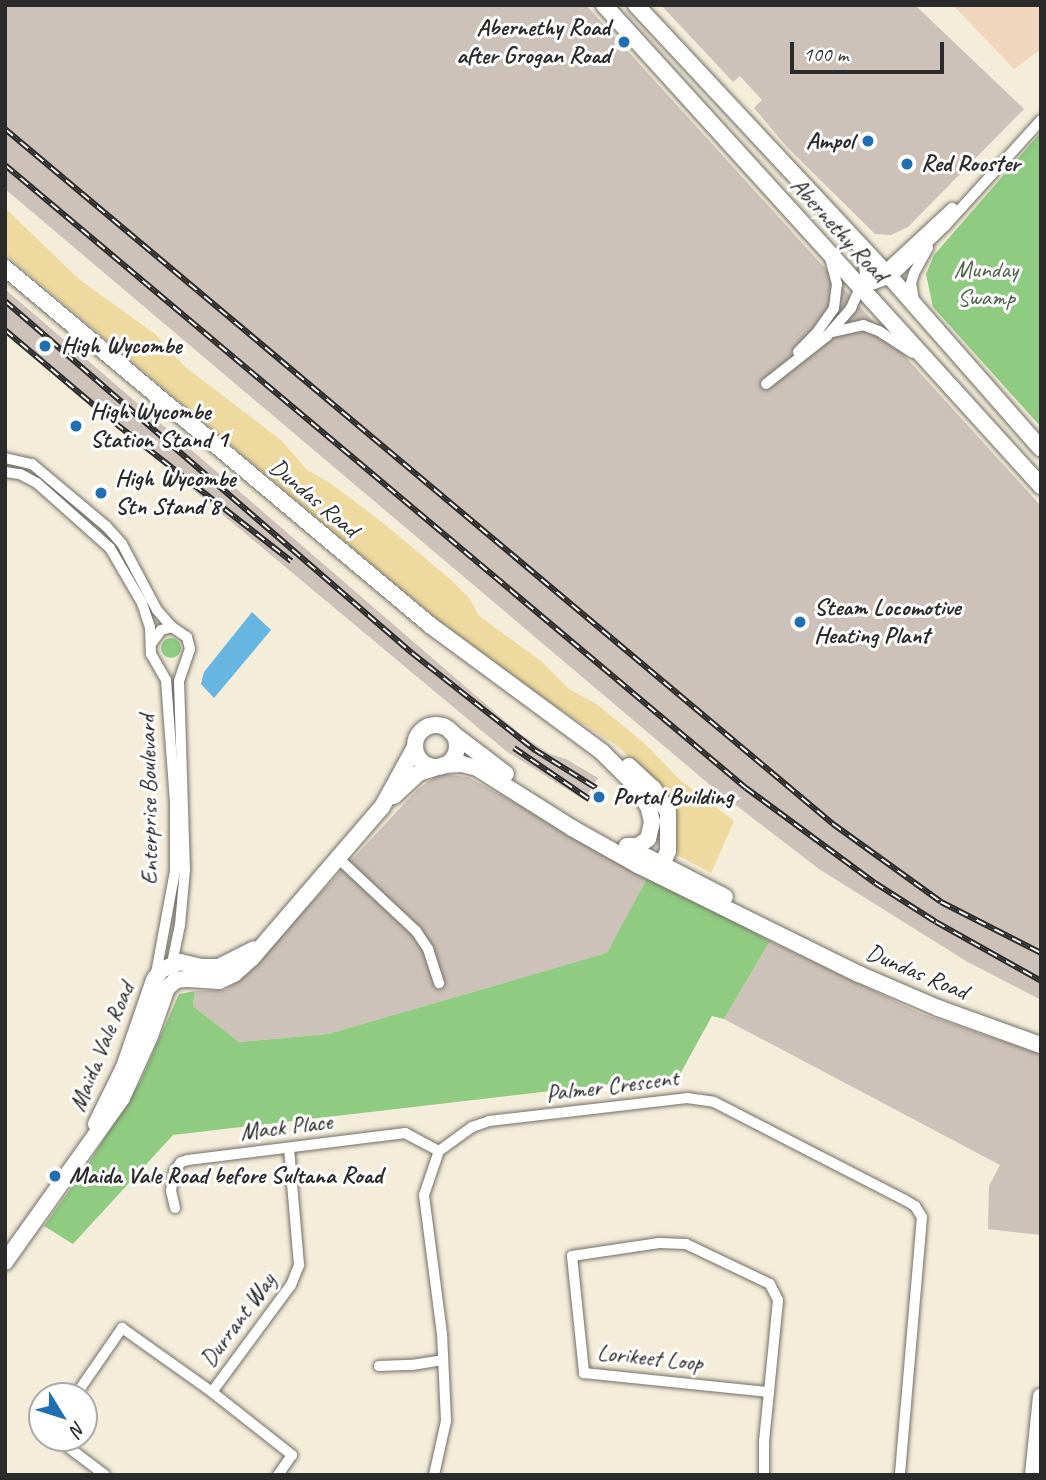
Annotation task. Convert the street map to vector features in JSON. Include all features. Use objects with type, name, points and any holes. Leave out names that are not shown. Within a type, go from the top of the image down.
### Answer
[{"type":"main road","name":"Abernethy Road","points":[[604,5],[844,270],[875,281],[924,317],[1041,449]]},
{"type":"main road","name":"Abernethy Road","points":[[636,5],[855,239],[875,281],[878,307],[1041,486]]},
{"type":"main road","name":"Dundas Road","points":[[5,268],[430,625],[602,752],[626,764],[653,788],[664,803],[670,821],[681,873]]},
{"type":"main road","name":"Maida Vale Road","points":[[382,807],[425,729],[439,725],[451,732]]},
{"type":"main road","points":[[441,766],[456,751],[451,732]]},
{"type":"main road","points":[[451,732],[495,772]]},
{"type":"main road","points":[[415,747],[420,759],[441,766],[469,765],[495,772]]},
{"type":"main road","name":"Dundas Road","points":[[602,752],[645,798],[652,822],[653,865]]},
{"type":"main road","name":"Maida Vale Road","points":[[177,966],[219,967],[260,945],[382,807],[419,773],[441,766]]},
{"type":"main road","name":"Dundas Road","points":[[495,772],[627,846],[653,865],[681,873],[755,913],[780,933]]},
{"type":"main road","name":"Dundas Road","points":[[495,772],[572,828],[653,865],[748,920],[895,990],[1041,1045]]},
{"type":"main road","points":[[653,865],[668,851],[670,821]]},
{"type":"main road","points":[[627,846],[642,845],[651,833]]},
{"type":"main road","name":"Maida Vale Road","points":[[5,1262],[81,1154],[159,987],[177,966]]},
{"type":"main road","name":"Maida Vale Road","points":[[159,987],[173,982],[177,966]]},
{"type":"main road","points":[[1032,1475],[1041,1395]]},
{"type":"street","points":[[924,317],[912,291],[914,273],[944,226],[1041,120]]},
{"type":"street","points":[[819,242],[829,256],[836,276],[838,292],[834,308],[818,331],[766,384],[827,336],[875,281],[980,184]]},
{"type":"street","points":[[875,281],[944,226]]},
{"type":"street","points":[[855,239],[875,281]]},
{"type":"street","points":[[827,336],[848,326],[863,325],[879,331],[932,367]]},
{"type":"street","points":[[5,458],[23,460],[39,469],[106,526],[122,544],[157,610],[172,627],[187,637],[190,649],[187,659],[173,667],[157,663]]},
{"type":"street","name":"Enterprise Boulevard","points":[[5,472],[20,474],[37,483],[104,540],[121,564],[142,603],[151,654],[168,690],[176,804],[177,966]]},
{"type":"street","points":[[151,643],[161,630],[172,627]]},
{"type":"street","name":"Enterprise Boulevard","points":[[177,966],[186,840],[179,681],[187,659]]},
{"type":"street","points":[[338,858],[416,930],[428,949],[439,983]]},
{"type":"street","name":"Palmer Crescent","points":[[439,1151],[472,1127],[489,1121],[699,1098],[714,1102],[915,1206],[922,1217],[900,1475]]},
{"type":"street","name":"Mack Place","points":[[175,1208],[172,1180],[181,1162],[405,1133],[439,1151]]},
{"type":"street","name":"Durrant Way","points":[[212,1392],[291,1285],[299,1265],[289,1148]]},
{"type":"street","points":[[434,1475],[446,1421],[443,1360],[424,1195],[439,1151]]},
{"type":"street","name":"Lorikeet Loop","points":[[764,1475],[778,1300],[770,1284],[686,1244],[659,1243],[572,1256],[583,1373],[769,1392]]},
{"type":"street","name":"Durrant Way","points":[[85,1382],[122,1328],[212,1392],[292,1455],[278,1475]]},
{"type":"street","points":[[379,1366],[443,1360]]},
{"type":"street","points":[[75,1452],[105,1475]]},
{"type":"shaded area","points":[[5,5],[586,5],[1041,506],[1041,1000],[966,961],[819,869],[716,790],[5,189]]},
{"type":"shaded area","points":[[661,5],[915,5],[1024,109],[908,227],[891,235],[875,234],[787,147],[754,108],[762,100],[740,76],[733,82]]},
{"type":"shaded area","points":[[953,5],[1041,5],[1041,49],[1014,69]]},
{"type":"shaded area","points":[[5,289],[519,733],[550,754],[566,759],[598,778],[584,800],[506,751],[5,333]]},
{"type":"shaded area","points":[[439,774],[468,777],[649,875],[608,953],[328,1034],[239,1042],[193,1006],[195,991],[226,990],[242,977],[417,790]]},
{"type":"shaded area","points":[[770,941],[920,1013],[1041,1054],[1041,1235],[988,1229],[989,1186],[1000,1165],[724,1019]]},
{"type":"green space","name":"Munday Swamp","points":[[1041,132],[1041,427],[933,307],[926,274],[934,255]]},
{"type":"green space","points":[[167,638],[175,638],[181,648],[175,658],[167,658],[161,652],[161,644]]},
{"type":"green space","points":[[649,875],[770,941],[724,1019],[712,1016],[679,1076],[173,1135],[73,1244],[44,1226],[89,1163],[141,1080],[179,994],[195,991],[193,1006],[239,1042],[328,1034],[607,953]]},
{"type":"sand","points":[[5,208],[80,280],[155,334],[184,366],[281,440],[307,470],[330,483],[383,523],[451,580],[470,599],[478,615],[542,662],[569,689],[598,705],[645,744],[680,780],[734,821],[711,873],[662,847],[656,799],[644,773],[619,747],[530,690],[433,616],[5,254]]},
{"type":"water","points":[[252,612],[271,630],[214,698],[201,684],[204,672]]},
{"type":"railway","points":[[5,129],[833,824],[941,902],[1041,953]]},
{"type":"railway","points":[[5,165],[746,788],[875,883],[936,922],[1041,981]]},
{"type":"railway","points":[[5,301],[412,653],[535,750],[596,788]]},
{"type":"railway","points":[[5,330],[115,423],[291,561]]},
{"type":"railway","points":[[514,748],[589,799]]},
{"type":"place","name":"Abernethy Road after Grogan Road","points":[[624,42]]},
{"type":"place","name":"Ampol","points":[[868,141]]},
{"type":"place","name":"Red Rooster","points":[[907,164]]},
{"type":"place","name":"High Wycombe","points":[[45,346]]},
{"type":"place","name":"High Wycombe Station Stand 1","points":[[76,426]]},
{"type":"place","name":"High Wycombe Stn Stand 8","points":[[101,493]]},
{"type":"place","name":"Steam Locomotive Heating Plant","points":[[800,622]]},
{"type":"place","name":"Portal Building","points":[[599,797]]},
{"type":"place","name":"Maida Vale Road before Sultana Road","points":[[55,1176]]}]
